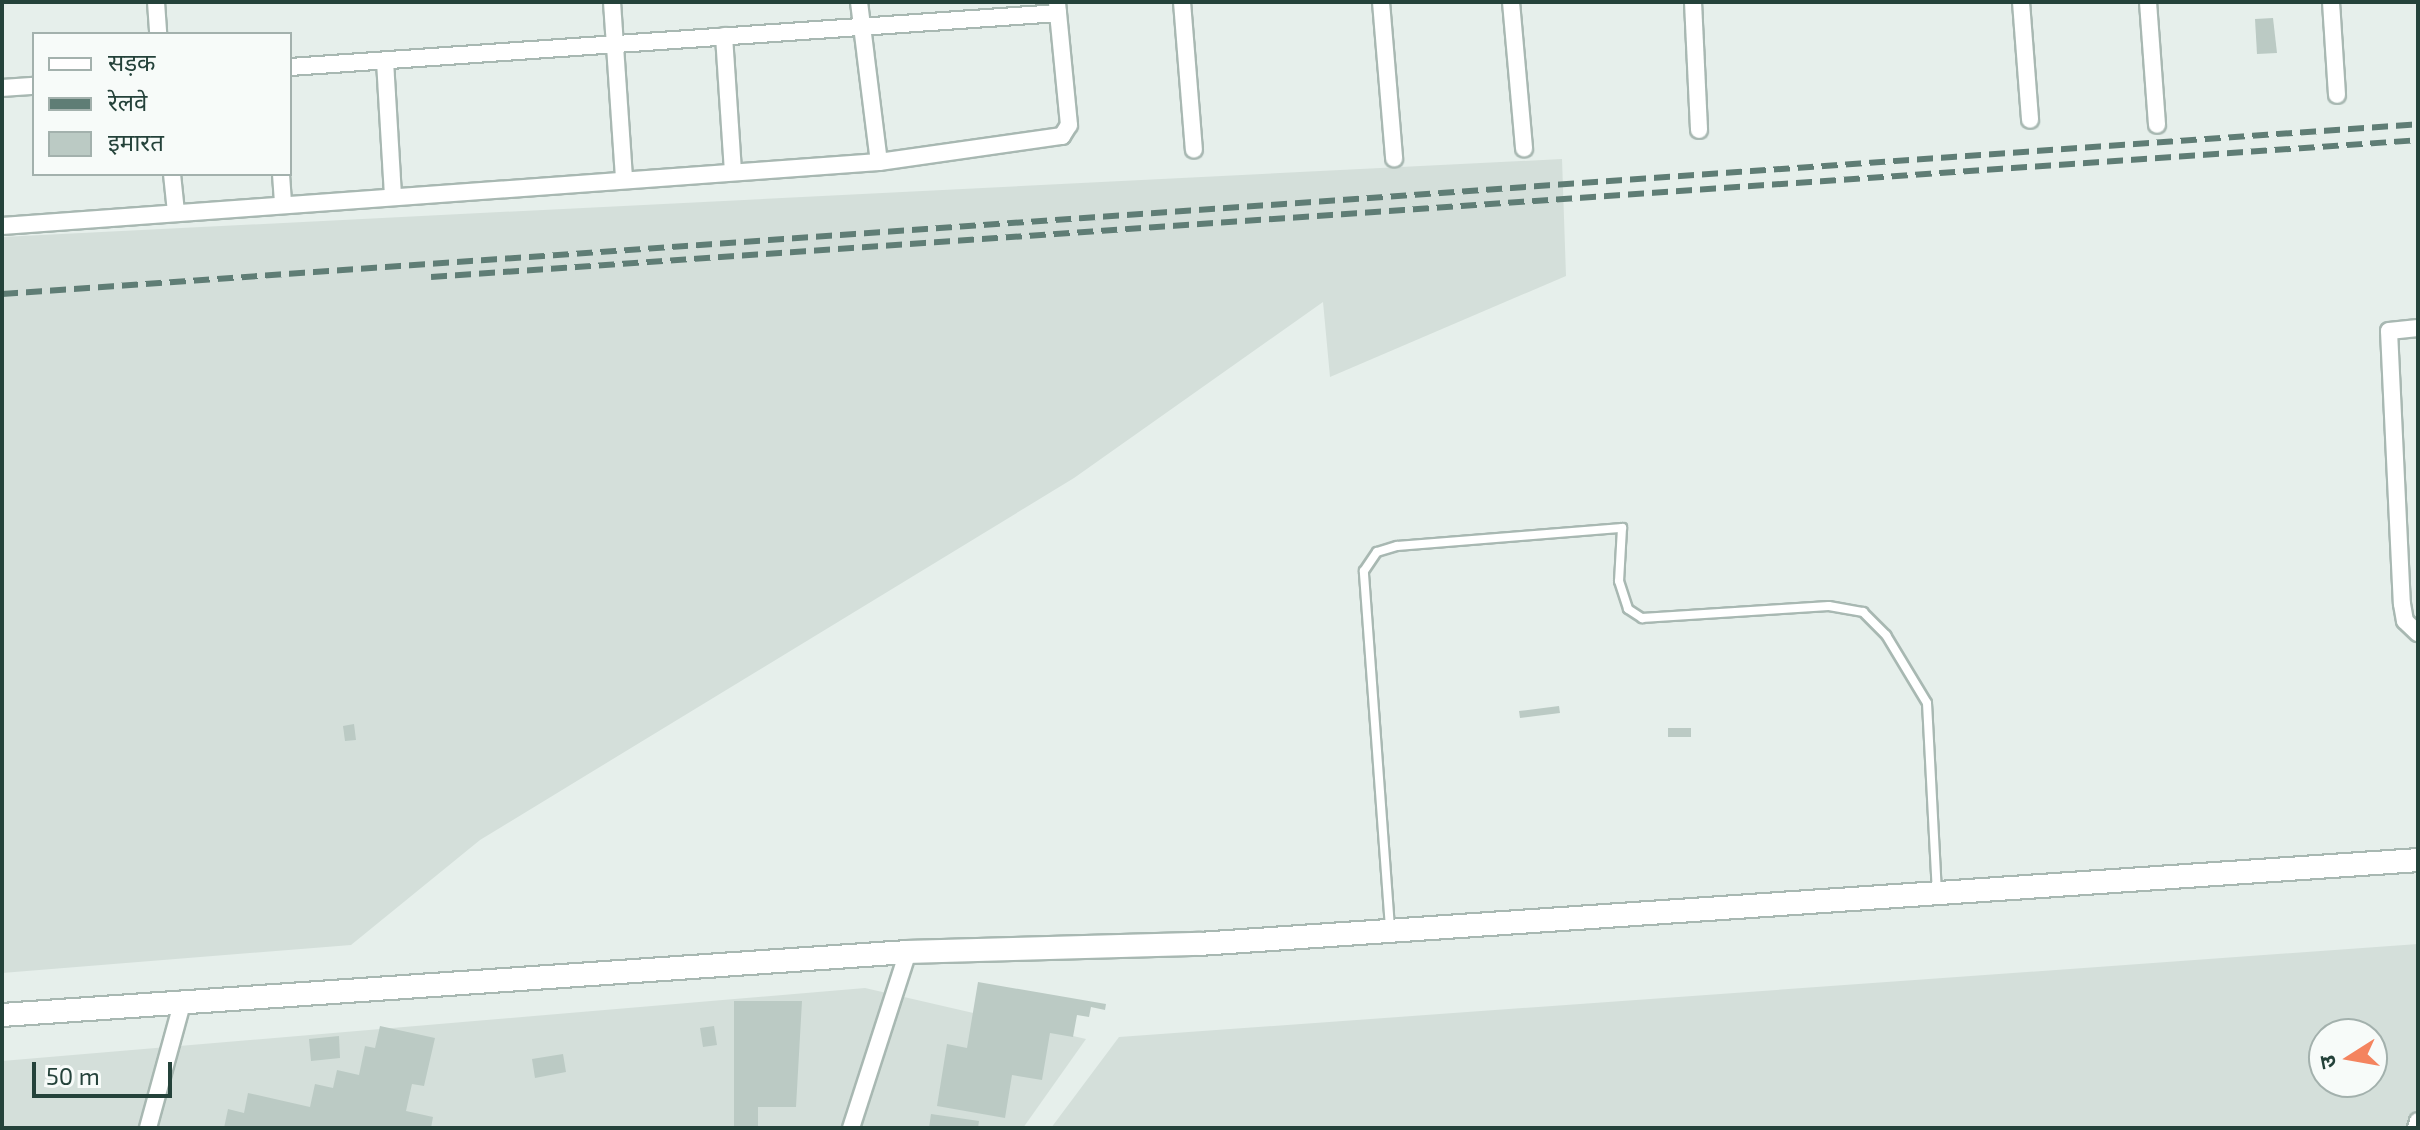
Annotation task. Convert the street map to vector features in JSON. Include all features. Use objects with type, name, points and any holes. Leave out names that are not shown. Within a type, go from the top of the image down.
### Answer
[{"type":"street","points":[[156,2],[158,32]]},
{"type":"street","points":[[612,2],[624,179]]},
{"type":"street","points":[[859,2],[879,162]]},
{"type":"street","points":[[1182,2],[1194,150]]},
{"type":"street","points":[[1381,2],[1394,158]]},
{"type":"street","points":[[1511,2],[1524,148]]},
{"type":"street","points":[[1693,2],[1699,130]]},
{"type":"street","points":[[2021,2],[2030,120]]},
{"type":"street","points":[[2148,2],[2157,125]]},
{"type":"street","points":[[2331,2],[2337,95]]},
{"type":"street","points":[[2,226],[393,195],[879,162],[1062,136],[1069,125],[1057,8],[863,31],[724,36],[292,67]]},
{"type":"street","points":[[724,36],[733,172]]},
{"type":"street","points":[[385,61],[393,195]]},
{"type":"street","points":[[2,88],[32,86]]},
{"type":"street","points":[[172,176],[176,212]]},
{"type":"street","points":[[281,176],[283,204]]},
{"type":"street","points":[[2418,328],[2389,331],[2402,604],[2405,621],[2418,633]]},
{"type":"street","points":[[2,1015],[183,1000],[908,952],[1199,944],[2418,860]]},
{"type":"street","points":[[851,1128],[908,952]]},
{"type":"street","points":[[148,1128],[183,1000]]},
{"type":"street","points":[[2416,1128],[2418,1121]]},
{"type":"lane","points":[[1390,930],[1364,571],[1377,552],[1397,546],[1607,529],[1622,528],[1619,581],[1628,609],[1642,618],[1829,606],[1863,612],[1886,635],[1927,703],[1937,892]]},
{"type":"shaded area","points":[[1562,159],[1566,276],[1330,377],[1323,302],[1074,478],[480,840],[351,945],[2,973],[2,237]]},
{"type":"shaded area","points":[[2418,944],[2418,1128],[1051,1128],[1119,1037]]},
{"type":"shaded area","points":[[865,988],[1086,1039],[1023,1128],[2,1128],[2,1061]]},
{"type":"building","points":[[2273,18],[2277,53],[2257,54],[2255,19]]},
{"type":"building","points":[[1559,706],[1560,713],[1520,718],[1519,711]]},
{"type":"building","points":[[354,724],[356,740],[345,741],[343,726]]},
{"type":"building","points":[[1668,728],[1691,728],[1691,737],[1668,737]]},
{"type":"building","points":[[978,982],[1106,1004],[1105,1010],[1091,1007],[1089,1017],[1077,1015],[1073,1037],[1050,1033],[1042,1080],[1012,1075],[1005,1118],[937,1106],[947,1044],[967,1048]]},
{"type":"building","points":[[734,1001],[802,1001],[796,1107],[758,1107],[758,1128],[734,1128]]},
{"type":"building","points":[[380,1026],[435,1038],[424,1086],[412,1084],[406,1111],[433,1117],[431,1128],[224,1128],[228,1109],[244,1113],[248,1093],[310,1107],[315,1084],[333,1088],[337,1070],[359,1075],[365,1046],[375,1048]]},
{"type":"building","points":[[714,1026],[717,1045],[703,1047],[700,1028]]},
{"type":"building","points":[[339,1036],[340,1058],[311,1061],[309,1039]]},
{"type":"building","points":[[563,1054],[566,1072],[535,1078],[532,1059]]},
{"type":"building","points":[[931,1114],[979,1121],[978,1128],[929,1128]]},
{"type":"railway","points":[[2,294],[2418,124]]},
{"type":"railway","points":[[431,277],[2418,140]]}]
